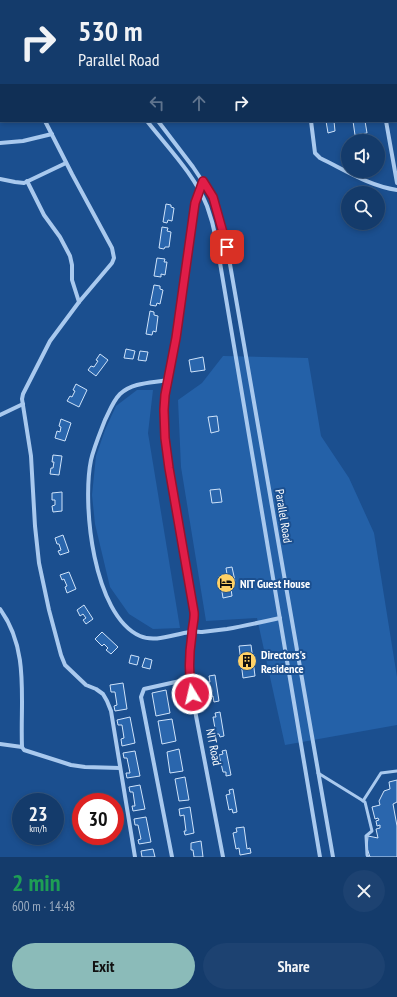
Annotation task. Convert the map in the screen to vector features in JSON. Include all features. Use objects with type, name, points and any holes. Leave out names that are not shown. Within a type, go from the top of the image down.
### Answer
[{"type":"street","points":[[46,122],[112,248],[114,258],[50,341],[23,394],[23,404],[31,456],[35,526],[39,563],[49,610],[65,665],[86,685],[103,694],[107,701],[135,857]]},
{"type":"street","points":[[148,122],[187,171],[199,190]]},
{"type":"street","points":[[159,122],[203,181]]},
{"type":"street","points":[[311,122],[315,153],[320,158],[366,181],[382,187],[397,190]]},
{"type":"street","points":[[386,122],[397,183]]},
{"type":"street","points":[[0,143],[52,134]]},
{"type":"street","points":[[0,179],[21,183],[66,163]]},
{"type":"street","points":[[27,181],[44,215],[60,237],[70,256],[72,265],[72,280],[79,302]]},
{"type":"street","name":"NIT Road","points":[[203,181],[195,203],[176,338],[165,395],[164,410],[165,438],[169,468],[195,620],[192,631],[188,666],[189,679],[223,857]]},
{"type":"street","name":"Parallel Road","points":[[203,181],[213,197],[227,247],[331,856]]},
{"type":"street","name":"Parallel Road","points":[[199,190],[212,220],[216,239],[320,857]]},
{"type":"street","points":[[168,380],[134,385],[125,389],[118,396],[110,409],[98,436],[91,461],[88,504],[91,535],[98,571],[105,594],[125,625],[140,636],[148,638],[159,638],[192,631],[204,632],[226,629],[280,618]]},
{"type":"street","points":[[0,415],[23,404]]},
{"type":"street","points":[[0,609],[12,629],[23,680],[22,747]]},
{"type":"street","points":[[172,857],[141,697],[144,689],[189,679]]},
{"type":"street","points":[[0,744],[22,747],[24,750],[70,765],[120,768]]},
{"type":"lane","points":[[363,801],[381,773],[397,770]]},
{"type":"lane","points":[[318,773],[365,802],[372,831],[366,836],[366,855],[368,857]]},
{"type":"shaded area","points":[[223,356],[308,358],[321,436],[349,478],[374,533],[397,677],[397,725],[285,745],[257,618],[206,621],[181,467],[178,400],[202,383]]},
{"type":"shaded area","points":[[137,390],[153,390],[148,433],[180,628],[153,629],[129,614],[110,587],[95,524],[92,495],[96,456],[105,430],[116,406]]},
{"type":"building","points":[[326,122],[334,122],[335,131],[328,133]]},
{"type":"building","points":[[353,122],[365,122],[367,133],[355,134]]},
{"type":"building","points":[[166,204],[171,205],[171,207],[174,208],[172,221],[168,220],[167,223],[163,222]]},
{"type":"building","points":[[162,227],[168,228],[167,231],[171,232],[169,247],[165,247],[164,249],[159,248]]},
{"type":"building","points":[[157,258],[165,259],[164,262],[167,262],[165,275],[161,274],[161,277],[154,276]]},
{"type":"building","points":[[154,285],[160,286],[160,289],[163,290],[160,304],[157,303],[156,306],[150,305]]},
{"type":"building","points":[[150,311],[154,312],[154,315],[158,316],[156,332],[153,331],[152,335],[146,334]]},
{"type":"building","points":[[126,349],[135,351],[133,359],[124,358]]},
{"type":"building","points":[[140,351],[148,352],[146,361],[138,360]]},
{"type":"building","points":[[100,354],[108,360],[96,376],[88,370],[91,366],[94,367]]},
{"type":"building","points":[[203,357],[205,370],[191,372],[189,360]]},
{"type":"building","points":[[76,384],[87,390],[79,407],[67,401],[70,396],[72,397]]},
{"type":"building","points":[[217,416],[219,431],[211,433],[208,417]]},
{"type":"building","points":[[61,419],[71,423],[65,441],[55,438],[57,431],[60,432],[61,427],[59,426]]},
{"type":"building","points":[[53,455],[62,456],[59,475],[50,474],[54,462],[52,462]]},
{"type":"building","points":[[220,489],[222,502],[212,503],[210,490]]},
{"type":"building","points":[[62,492],[62,511],[53,512],[52,506],[55,505],[55,500],[52,500],[52,493]]},
{"type":"building","points":[[63,535],[69,552],[60,555],[58,551],[61,550],[55,538]]},
{"type":"building","name":"NIT Guest House","points":[[232,567],[235,581],[230,582],[232,596],[223,598],[221,575],[227,574],[226,568]]},
{"type":"building","points":[[69,572],[76,589],[67,593],[65,587],[67,586],[64,579],[62,580],[60,575]]},
{"type":"building","points":[[84,605],[93,619],[86,624],[83,620],[86,618],[83,614],[80,616],[77,610]]},
{"type":"building","points":[[102,632],[118,647],[111,654],[106,650],[108,648],[104,644],[102,646],[95,639]]},
{"type":"building","name":"Directors's Residence","points":[[251,645],[255,676],[243,678],[239,646]]},
{"type":"building","points":[[131,655],[139,657],[137,665],[129,663]]},
{"type":"building","points":[[145,658],[152,660],[150,669],[142,667]]},
{"type":"building","points":[[215,675],[219,701],[214,702],[213,696],[209,697],[207,682],[210,682],[209,676]]},
{"type":"building","points":[[123,683],[127,709],[115,711],[114,706],[117,705],[115,692],[111,692],[110,685]]},
{"type":"building","points":[[166,690],[170,713],[156,716],[152,693]]},
{"type":"building","points":[[220,712],[224,736],[220,737],[219,734],[216,734],[213,717],[216,717],[215,713]]},
{"type":"building","points":[[130,717],[135,743],[122,746],[121,739],[124,738],[122,725],[118,725],[117,720]]},
{"type":"building","points":[[172,719],[176,741],[162,744],[158,721]]},
{"type":"building","points":[[179,749],[183,771],[170,773],[167,752]]},
{"type":"building","points":[[226,750],[231,775],[226,776],[226,772],[223,772],[219,755],[223,754],[222,751]]},
{"type":"building","points":[[135,751],[140,776],[127,778],[126,773],[130,773],[127,758],[124,758],[123,753]]},
{"type":"building","points":[[185,777],[189,800],[179,801],[175,779]]},
{"type":"building","points":[[397,780],[397,802],[393,804],[397,826],[397,857],[370,857],[367,848],[368,836],[378,838],[376,829],[380,828],[380,825],[377,826],[376,821],[379,820],[378,818],[375,819],[372,807],[380,805],[379,801],[384,791],[390,789],[389,782]]},
{"type":"building","points":[[140,785],[145,809],[133,811],[132,806],[135,806],[133,792],[130,792],[129,787]]},
{"type":"building","points":[[233,789],[237,812],[233,813],[232,809],[229,810],[226,795],[230,794],[229,790]]},
{"type":"building","points":[[190,807],[194,833],[185,835],[184,815],[180,816],[179,809]]},
{"type":"building","points":[[146,817],[151,842],[139,844],[138,840],[141,839],[138,825],[135,825],[134,819]]},
{"type":"building","points":[[244,827],[247,849],[250,848],[251,853],[240,855],[239,848],[236,849],[233,833],[237,832],[236,828]]},
{"type":"building","points":[[201,841],[203,857],[194,857],[193,850],[191,850],[191,843]]},
{"type":"building","points":[[153,849],[155,857],[142,857],[141,851]]},
{"type":"place","name":"NIT Guest House","points":[[226,583]]},
{"type":"place","name":"Directors's Residence","points":[[247,661]]},
{"type":"route","points":[[192,694],[188,666],[192,631],[195,620],[169,468],[165,438],[164,410],[165,395],[176,338],[195,203],[203,181],[213,197],[227,247]]}]
